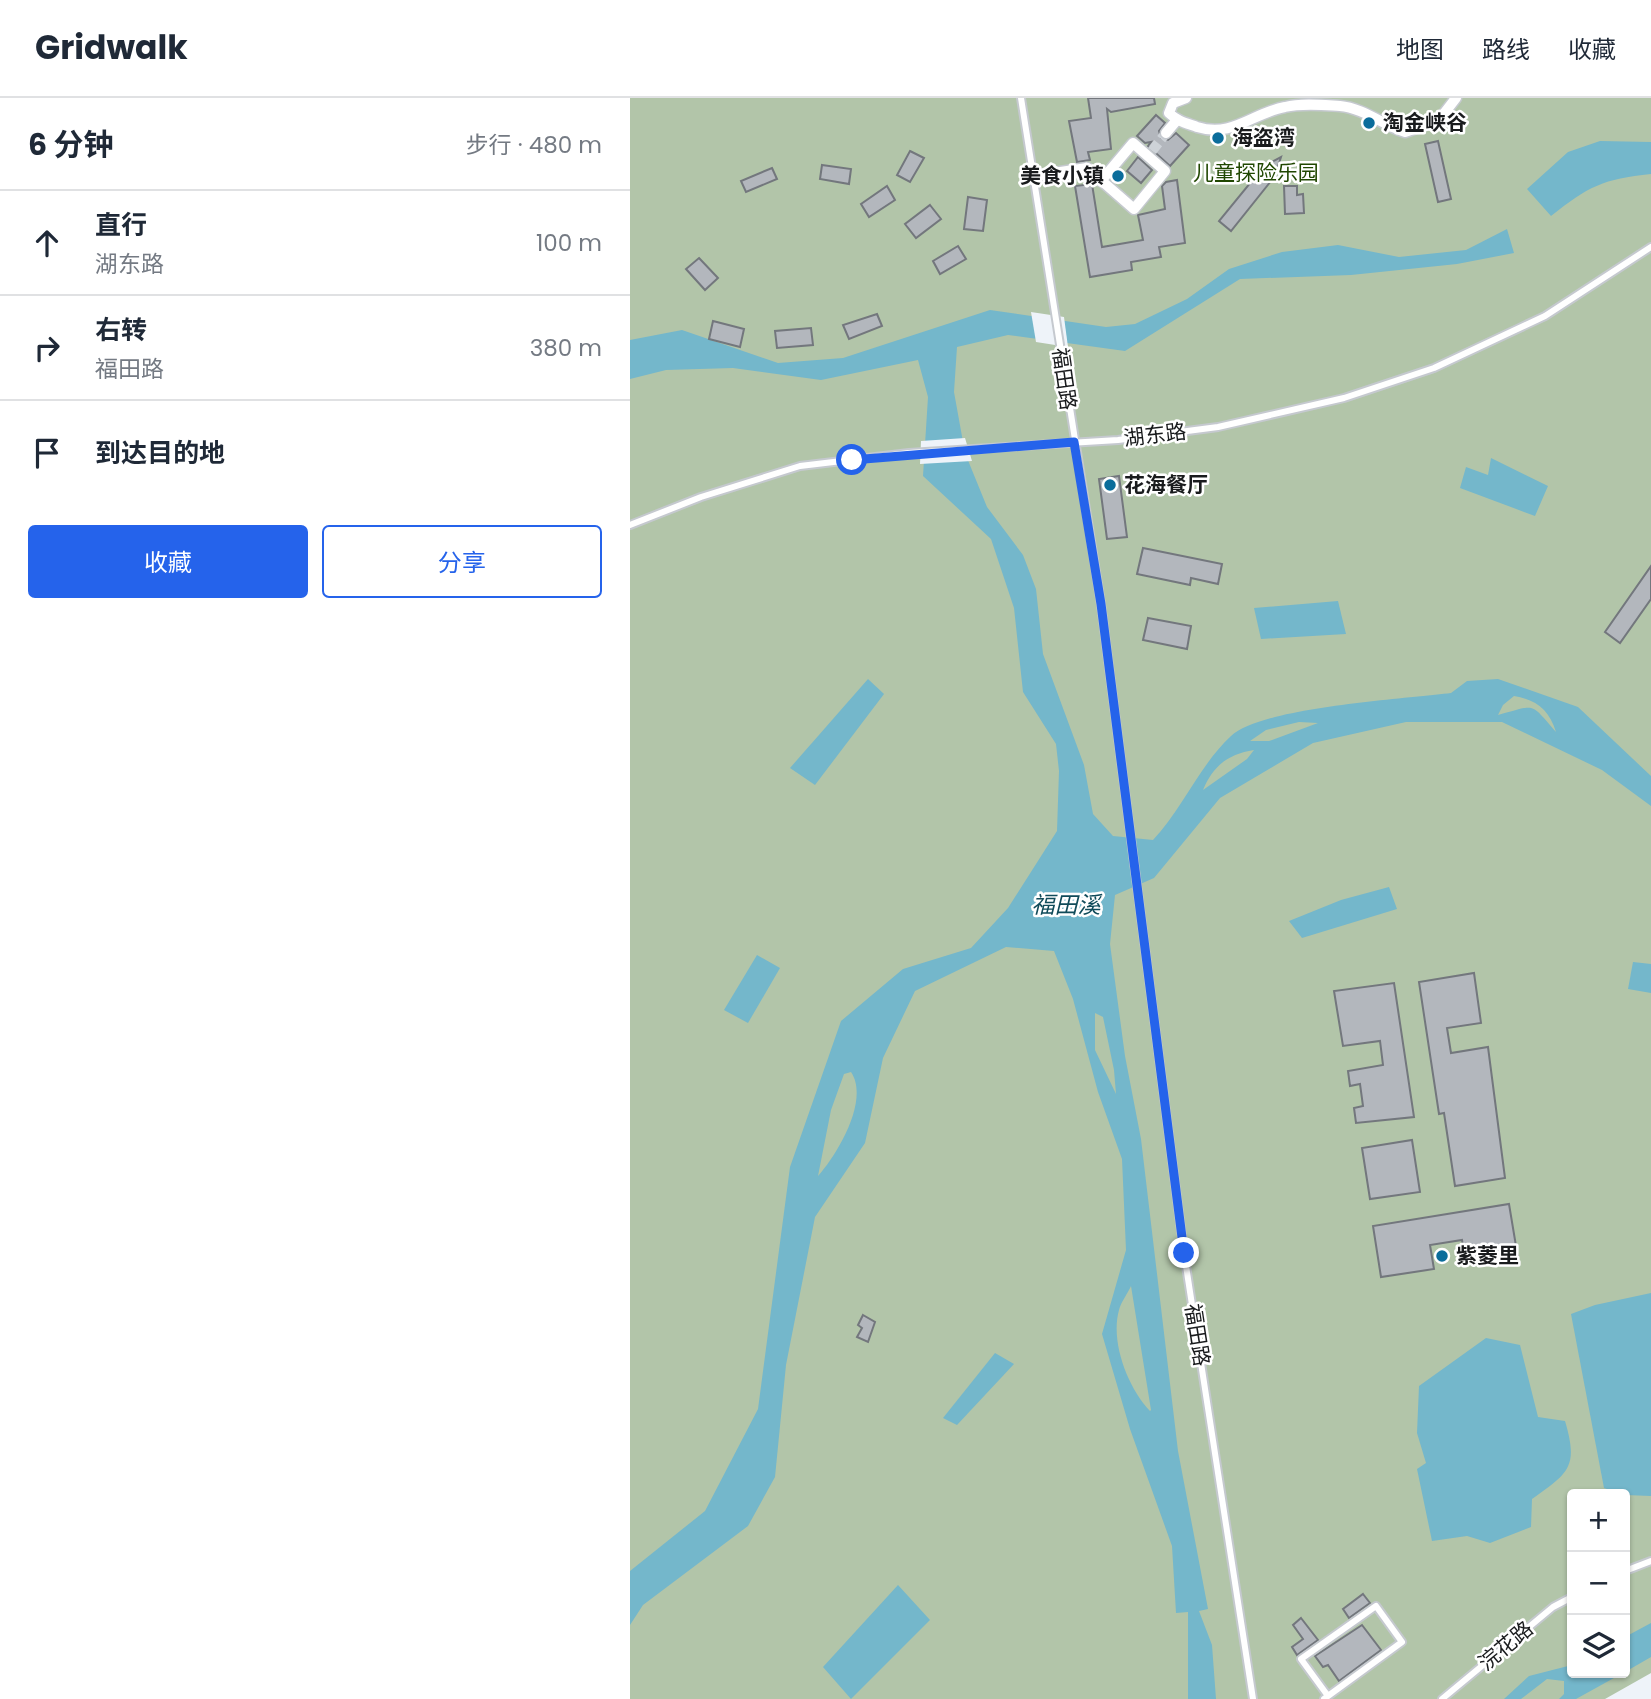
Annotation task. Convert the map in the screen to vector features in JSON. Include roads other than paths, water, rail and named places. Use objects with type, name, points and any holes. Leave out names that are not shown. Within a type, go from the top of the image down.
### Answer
[{"type":"street","points":[[1186,98],[1171,101],[1169,113],[1177,120],[1215,132],[1239,127],[1283,107],[1342,107],[1405,132],[1439,120],[1456,98]]},
{"type":"street","points":[[1166,133],[1177,120]]},
{"type":"street","points":[[1034,176],[1087,168],[1101,181],[1134,209],[1166,171],[1150,153],[1133,143],[1101,181]]},
{"type":"lane","name":"福田路","points":[[1021,98],[1101,604],[1184,1253],[1253,1699]]},
{"type":"lane","name":"湖东路","points":[[630,524],[701,496],[800,466],[909,453],[1118,440],[1218,427],[1370,389],[1434,368],[1545,316],[1651,247]]},
{"type":"lane","points":[[1630,1569],[1651,1561]]},
{"type":"lane","name":"浣花路","points":[[1442,1699],[1553,1607],[1567,1600]]},
{"type":"lane","points":[[1376,1606],[1402,1643],[1326,1698],[1301,1659],[1376,1606]]},
{"type":"water","points":[[1600,141],[1651,142],[1651,174],[1620,178],[1597,186],[1576,197],[1551,216],[1527,189],[1568,152]]},
{"type":"water","name":"福田溪","points":[[1507,229],[1514,253],[1457,264],[1351,275],[1240,279],[1125,351],[1008,335],[957,347],[954,392],[965,453],[987,507],[1023,555],[1036,589],[1043,654],[1084,765],[1093,814],[1113,836],[1153,840],[1220,748],[1231,736],[1247,726],[1302,711],[1451,693],[1467,681],[1498,679],[1578,707],[1651,776],[1651,806],[1602,770],[1502,722],[1406,722],[1313,743],[1220,798],[1154,878],[1115,895],[1110,944],[1125,1056],[1141,1139],[1178,1451],[1208,1609],[1199,1611],[1212,1645],[1216,1699],[1188,1699],[1188,1612],[1176,1613],[1172,1546],[1130,1429],[1102,1334],[1126,1250],[1122,1159],[1098,1092],[1073,999],[1054,951],[1006,947],[915,991],[883,1058],[865,1143],[815,1217],[786,1365],[775,1477],[748,1526],[643,1605],[630,1625],[630,1571],[705,1511],[758,1409],[790,1167],[841,1021],[903,969],[971,948],[1008,908],[1057,831],[1059,771],[1056,744],[1023,692],[1014,608],[991,539],[923,476],[928,397],[918,360],[821,380],[733,368],[666,370],[630,379],[630,340],[682,330],[778,363],[843,358],[990,310],[1106,327],[1135,324],[1187,299],[1229,269],[1282,252],[1338,245],[1399,257],[1466,250]],"holes":[[[1514,696],[1536,703],[1546,712],[1556,732],[1532,708],[1498,715],[1503,705]],[[1299,722],[1318,723],[1269,741],[1250,741],[1266,730]],[[1254,750],[1247,759],[1203,790],[1222,762]],[[1095,1013],[1103,1017],[1116,1094],[1095,1050]],[[851,1072],[857,1097],[854,1112],[842,1141],[818,1176],[831,1110],[844,1074]],[[1131,1286],[1150,1411],[1135,1390],[1123,1364],[1117,1336],[1120,1307]]]},
{"type":"water","points":[[1491,458],[1548,486],[1535,516],[1460,488],[1466,467],[1488,475]]},
{"type":"water","points":[[1338,601],[1346,634],[1261,639],[1254,608]]},
{"type":"water","points":[[868,679],[884,694],[815,785],[790,768]]},
{"type":"water","points":[[1389,887],[1397,909],[1302,938],[1289,921],[1341,900]]},
{"type":"water","points":[[757,955],[780,968],[748,1023],[724,1010]]},
{"type":"water","points":[[1633,962],[1651,964],[1651,993],[1628,989]]},
{"type":"water","points":[[1651,1293],[1651,1496],[1630,1495],[1630,1489],[1604,1488],[1571,1314],[1595,1305]]},
{"type":"water","points":[[1486,1338],[1520,1345],[1538,1417],[1565,1421],[1571,1449],[1570,1459],[1562,1475],[1532,1499],[1531,1527],[1490,1543],[1467,1536],[1432,1541],[1417,1469],[1426,1463],[1417,1433],[1419,1386]]},
{"type":"water","points":[[995,1353],[1014,1364],[957,1425],[943,1418]]},
{"type":"water","points":[[898,1585],[930,1620],[851,1699],[823,1667]]},
{"type":"water","points":[[1651,1623],[1651,1657],[1630,1669],[1630,1634]]},
{"type":"water","points":[[1567,1666],[1567,1678],[1614,1678],[1576,1699],[1559,1699],[1564,1694],[1564,1681],[1547,1679],[1521,1699],[1504,1699],[1529,1676]]},
{"type":"tunnel","points":[[1152,151],[1166,133]]},
{"type":"place","name":"淘金峡谷","points":[[1369,123]]},
{"type":"place","name":"海盗湾","points":[[1218,138]]},
{"type":"place","name":"美食小镇","points":[[1118,176]]},
{"type":"place","name":"花海餐厅","points":[[1110,485]]},
{"type":"place","name":"紫菱里","points":[[1442,1256]]},
{"type":"park label","name":"儿童探险乐园","points":[[1256,173]]}]
